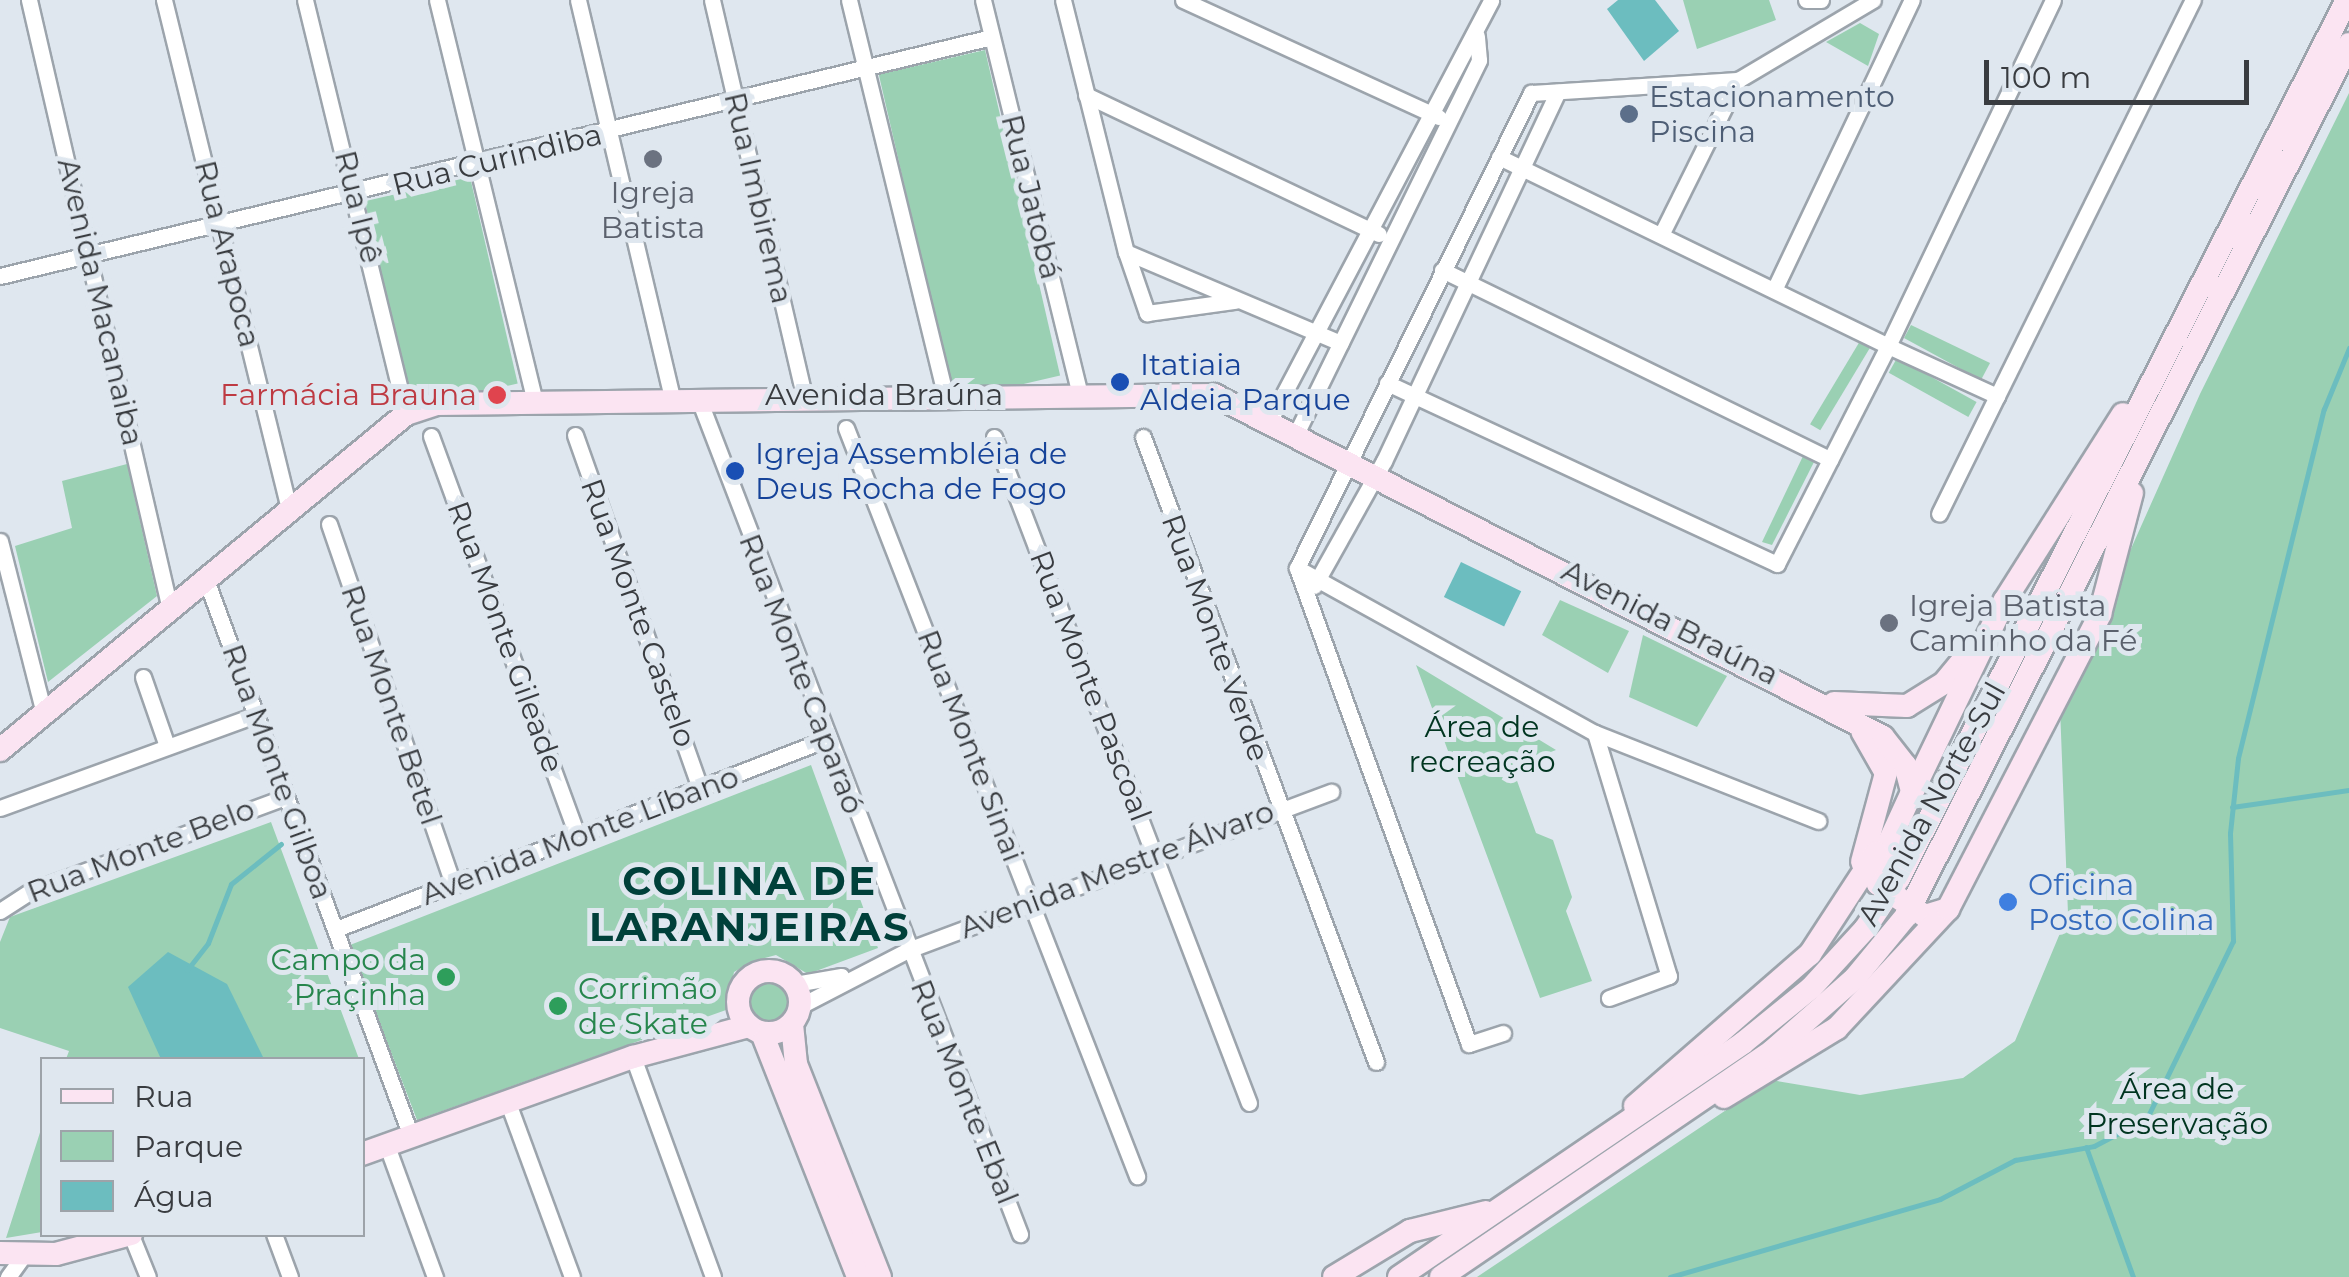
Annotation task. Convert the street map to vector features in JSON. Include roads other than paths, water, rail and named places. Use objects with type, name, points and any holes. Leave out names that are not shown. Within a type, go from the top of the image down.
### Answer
[{"type":"main road","name":"Avenida Norte-Sul","points":[[1399,1277],[1606,1138],[1811,988],[1889,892],[2347,0]]},
{"type":"main road","name":"Avenida Norte-Sul","points":[[1441,1277],[1684,1114],[1832,1000],[1912,907],[2349,44]]},
{"type":"main road","points":[[1948,908],[1930,917],[1889,892],[1876,871],[2011,589],[2170,350]]},
{"type":"main road","name":"Avenida Braúna","points":[[0,750],[169,605],[406,414],[436,404],[672,396],[1214,395],[1271,418],[1818,699],[1891,743],[1912,792]]},
{"type":"main road","points":[[1684,1114],[1810,1050],[1869,998],[1948,908],[2100,614],[2153,429]]},
{"type":"main road","points":[[2011,589],[2033,570],[2055,571],[2079,582],[2094,599],[2079,656]]},
{"type":"main road","name":"Avenida Braúna","points":[[1818,699],[1876,708],[1922,700],[1993,621]]},
{"type":"main road","points":[[1840,912],[1886,786],[1884,761],[1849,718]]},
{"type":"main road","points":[[1606,1138],[1658,1082],[1792,971],[1840,912],[1912,792]]},
{"type":"main road","points":[[858,1277],[749,1022],[740,990],[754,974],[777,972],[796,1005],[796,1064],[880,1277]]},
{"type":"main road","points":[[365,1153],[633,1057],[796,1005]]},
{"type":"main road","points":[[1334,1277],[1410,1231],[1500,1209]]},
{"type":"main road","points":[[10,1263],[118,1237]]},
{"type":"street","name":"Avenida Macanaiba","points":[[29,0],[169,605]]},
{"type":"street","name":"Rua Arapoca","points":[[164,0],[289,509]]},
{"type":"street","name":"Rua Ipê","points":[[305,0],[406,414]]},
{"type":"street","points":[[437,0],[534,399]]},
{"type":"street","points":[[578,0],[672,396]]},
{"type":"street","name":"Rua Imbirema","points":[[712,0],[804,396]]},
{"type":"street","points":[[849,0],[945,395]]},
{"type":"street","name":"Rua Jatobá","points":[[983,0],[1080,394]]},
{"type":"street","points":[[1063,0],[1126,252],[1147,313],[1240,300]]},
{"type":"street","points":[[1183,0],[1450,124]]},
{"type":"street","points":[[1806,0],[1821,0]]},
{"type":"street","points":[[1503,1033],[1469,1044],[1297,568],[1532,94],[1738,80],[1873,0]]},
{"type":"street","points":[[1774,290],[1912,0]]},
{"type":"street","points":[[1387,383],[1777,564],[1888,346],[2053,0]]},
{"type":"street","points":[[1939,514],[2192,0]]},
{"type":"street","points":[[1298,432],[1480,60],[1477,36],[1489,1]]},
{"type":"street","points":[[1271,418],[1432,115],[1461,52],[1477,36]]},
{"type":"street","name":"Rua Curindiba","points":[[0,276],[221,228],[992,37]]},
{"type":"street","points":[[1662,233],[1738,80]]},
{"type":"street","points":[[1306,597],[1320,580],[1377,473],[1558,92]]},
{"type":"street","points":[[1086,95],[1392,240]]},
{"type":"street","points":[[1500,156],[1998,396]]},
{"type":"street","points":[[1126,252],[1340,343]]},
{"type":"street","points":[[1442,270],[1830,459]]},
{"type":"street","name":"Rua Monte Caparaó","points":[[698,396],[824,740],[908,950]]},
{"type":"street","name":"Rua Monte Sinai","points":[[846,428],[1137,1176]]},
{"type":"street","name":"Rua Monte Castelo","points":[[575,435],[701,790]]},
{"type":"street","name":"Rua Monte Gileade","points":[[432,436],[578,838]]},
{"type":"street","name":"Rua Monte Pascoal","points":[[994,437],[1249,1103]]},
{"type":"street","name":"Rua Monte Verde","points":[[1143,437],[1276,808],[1376,1062]]},
{"type":"street","name":"Rua Monte Betel","points":[[329,524],[454,886]]},
{"type":"street","points":[[0,541],[44,714]]},
{"type":"street","points":[[1297,568],[1595,733],[1818,822]]},
{"type":"street","name":"Rua Monte Gilboa","points":[[206,577],[411,1136]]},
{"type":"street","points":[[143,677],[167,746]]},
{"type":"street","points":[[0,808],[254,714]]},
{"type":"street","points":[[1595,733],[1669,976],[1609,998]]},
{"type":"street","name":"Avenida Monte Líbano","points":[[336,929],[824,740]]},
{"type":"street","name":"Avenida Mestre Álvaro","points":[[796,1005],[850,975],[908,950],[1155,853],[1331,792]]},
{"type":"street","name":"Rua Monte Belo","points":[[0,911],[31,891],[285,797]]},
{"type":"street","name":"Rua Monte Ebal","points":[[908,950],[1020,1234]]},
{"type":"street","points":[[633,1057],[713,1277]]},
{"type":"street","points":[[508,1103],[572,1277]]},
{"type":"street","points":[[387,1146],[434,1277]]},
{"type":"street","points":[[132,1237],[143,1274]]},
{"type":"street","points":[[275,1237],[290,1277]]},
{"type":"water","points":[[1618,0],[1655,0],[1679,31],[1644,61],[1607,9]]},
{"type":"water","points":[[1461,562],[1521,591],[1504,626],[1444,597]]},
{"type":"water","points":[[168,952],[227,984],[263,1057],[160,1057],[128,987]]},
{"type":"waterway","points":[[1670,1277],[1940,1199],[2015,1160],[2094,1146],[2147,1118],[2233,941],[2230,833],[2238,758],[2324,409],[2349,348]]},
{"type":"waterway","points":[[2232,807],[2349,790]]},
{"type":"waterway","points":[[187,970],[208,943],[231,884],[281,844]]},
{"type":"waterway","points":[[2086,1147],[2133,1277]]},
{"type":"place","name":"Estacionamento Piscina","points":[[1629,114]]},
{"type":"place","name":"Igreja Batista","points":[[653,159]]},
{"type":"place","name":"Itatiaia Aldeia Parque","points":[[1120,382]]},
{"type":"place","name":"Farmácia Brauna","points":[[497,395]]},
{"type":"place","name":"Igreja Assembléia de Deus Rocha de Fogo","points":[[735,471]]},
{"type":"place","name":"Igreja Batista Caminho da Fé","points":[[1889,623]]},
{"type":"place","name":"Oficina Posto Colina","points":[[2008,902]]},
{"type":"place","name":"Campo da Praçinha","points":[[446,977]]},
{"type":"place","name":"Corrimão de Skate","points":[[558,1006]]},
{"type":"district","name":"COLINA DE LARANJEIRAS","points":[[750,904]]},
{"type":"park label","name":"Área de recreação","points":[[1482,744]]},
{"type":"park label","name":"Área de Preservação","points":[[2177,1106]]}]
